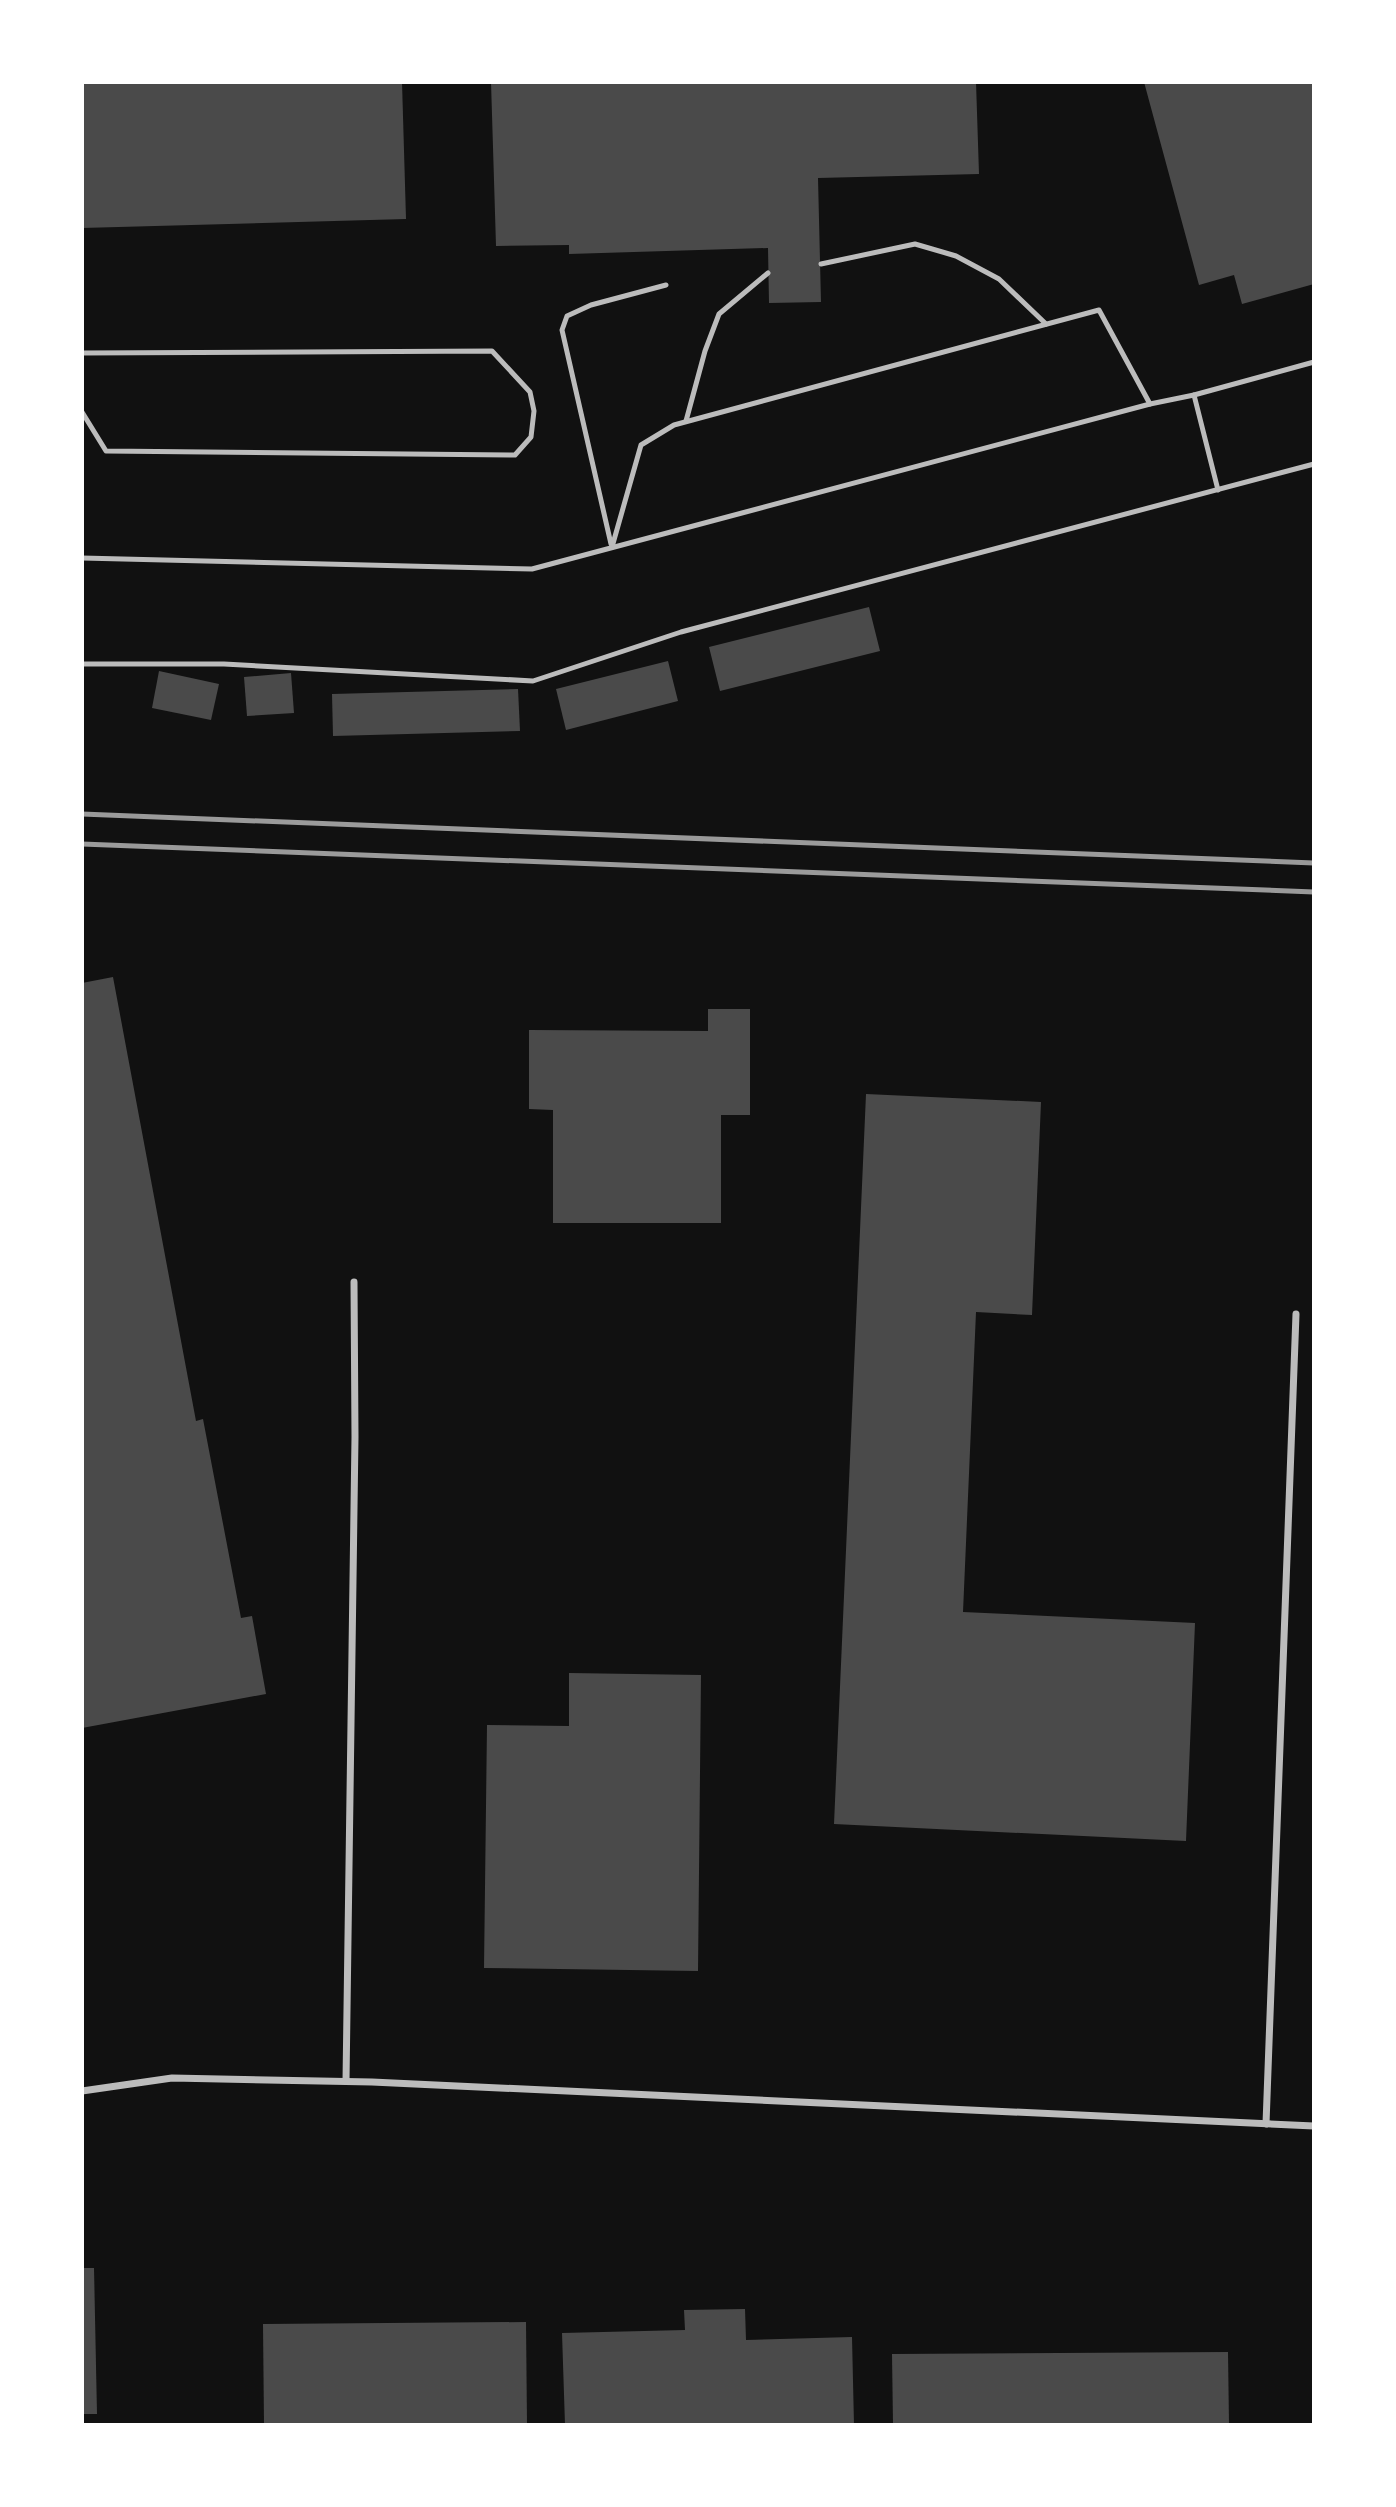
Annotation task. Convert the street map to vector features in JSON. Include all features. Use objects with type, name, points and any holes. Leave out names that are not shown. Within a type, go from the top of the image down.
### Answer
[{"type":"street","points":[[346,2081],[355,1437],[354,1282]]},
{"type":"street","points":[[1266,2124],[1296,1314]]},
{"type":"street","points":[[82,2091],[172,2078],[346,2081],[1314,2126]]},
{"type":"lane","points":[[821,264],[915,244],[956,256],[999,279],[1046,324]]},
{"type":"lane","points":[[687,421],[705,351],[719,314],[768,273]]},
{"type":"lane","points":[[612,547],[562,330],[568,316],[591,305],[666,285]]},
{"type":"lane","points":[[612,547],[641,445],[674,425],[1046,324],[1099,310],[1150,404]]},
{"type":"lane","points":[[82,353],[492,351],[530,392],[534,411],[531,437],[514,455],[106,451],[82,412]]},
{"type":"lane","points":[[82,558],[532,569],[1314,362]]},
{"type":"lane","points":[[1194,395],[1219,490]]},
{"type":"lane","points":[[82,664],[224,664],[533,681],[681,632],[1314,464]]},
{"type":"building","points":[[82,82],[402,82],[406,219],[82,228]]},
{"type":"building","points":[[491,82],[976,82],[979,174],[818,178],[821,302],[769,303],[768,248],[569,254],[569,245],[496,246]]},
{"type":"building","points":[[1144,82],[1314,82],[1314,284],[1242,304],[1234,275],[1199,285]]},
{"type":"building","points":[[869,607],[880,651],[720,691],[709,647]]},
{"type":"building","points":[[668,661],[678,701],[566,730],[556,689]]},
{"type":"building","points":[[159,671],[219,684],[211,720],[152,708]]},
{"type":"building","points":[[291,673],[294,713],[247,716],[244,677]]},
{"type":"building","points":[[518,689],[520,731],[333,736],[332,694]]},
{"type":"building","points":[[113,977],[196,1421],[203,1419],[241,1618],[252,1616],[266,1694],[82,1728],[82,983]]},
{"type":"building","points":[[708,1009],[750,1009],[750,1115],[721,1115],[721,1223],[553,1223],[553,1110],[529,1109],[529,1030],[708,1031]]},
{"type":"building","points":[[866,1094],[1041,1102],[1032,1315],[976,1312],[963,1612],[1195,1623],[1186,1841],[834,1824]]},
{"type":"building","points":[[569,1673],[701,1675],[698,1971],[484,1968],[487,1725],[569,1726]]},
{"type":"building","points":[[82,2268],[94,2268],[97,2414],[82,2414]]},
{"type":"building","points":[[745,2309],[746,2340],[852,2337],[854,2425],[565,2425],[562,2333],[685,2330],[684,2310]]},
{"type":"building","points":[[526,2322],[527,2425],[264,2425],[263,2324]]},
{"type":"building","points":[[1228,2352],[1229,2425],[893,2425],[892,2354]]},
{"type":"railway","points":[[82,814],[1314,863]]},
{"type":"railway","points":[[82,844],[1314,892]]}]
